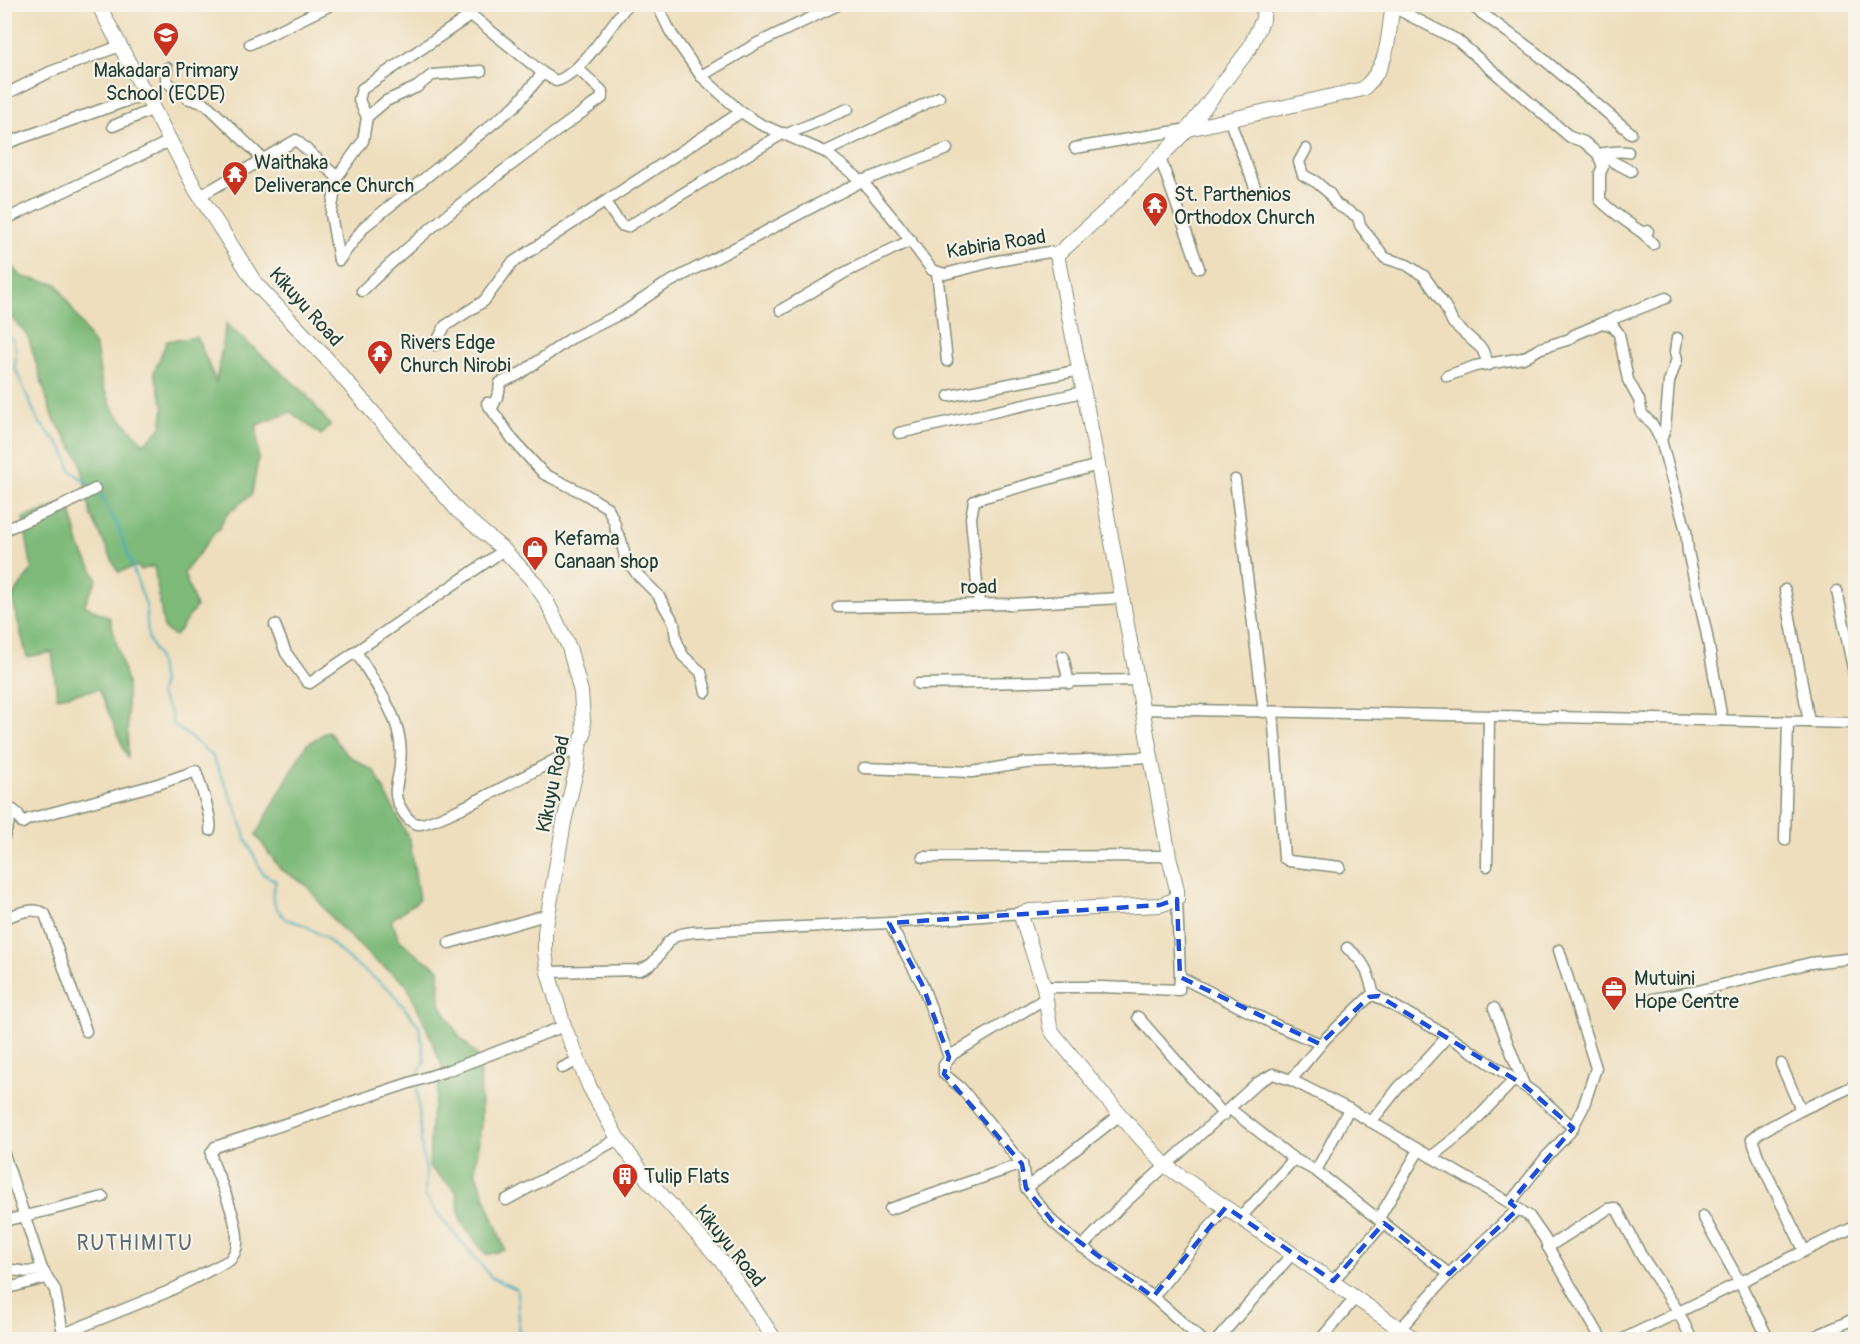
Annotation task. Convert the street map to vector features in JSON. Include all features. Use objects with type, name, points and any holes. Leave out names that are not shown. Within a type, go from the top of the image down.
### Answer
[{"type":"main road","name":"Kikuyu Road","points":[[98,4],[200,196],[256,284],[327,359],[458,510],[504,550],[534,582],[546,600],[569,647],[581,692],[584,734],[579,747],[577,767],[564,822],[545,932],[548,972],[564,1026],[590,1088],[618,1139],[648,1180],[725,1265],[775,1340]]},
{"type":"main road","name":"Kabiria Road","points":[[1057,255],[1108,209],[1188,129],[1249,49],[1263,18],[1264,4]]},
{"type":"main road","points":[[1188,129],[1363,89],[1375,78],[1386,57],[1393,6]]},
{"type":"main road","points":[[1057,255],[1098,465],[1177,899],[1160,904],[1022,913],[1045,992],[1050,1027],[1120,1115],[1166,1166],[1416,1340]]},
{"type":"street","points":[[249,44],[333,4]]},
{"type":"street","points":[[453,4],[471,15],[543,74],[555,81],[566,77],[577,68],[628,4]]},
{"type":"street","name":"Kabiria Road","points":[[657,4],[671,33],[701,76],[741,112],[760,124],[825,152],[862,181],[911,240],[932,270],[945,274],[1048,252],[1057,255]]},
{"type":"street","points":[[701,76],[756,44],[840,4]]},
{"type":"street","points":[[1469,4],[1535,52],[1631,133]]},
{"type":"street","points":[[1393,6],[1457,40],[1570,137],[1584,142],[1598,154],[1631,171]]},
{"type":"street","points":[[471,15],[362,89],[359,100],[367,117],[363,141],[337,177],[331,214],[339,260],[365,226],[515,106],[543,74]]},
{"type":"street","points":[[4,95],[50,72],[120,46]]},
{"type":"street","points":[[167,68],[166,81],[187,98],[206,104],[263,159]]},
{"type":"street","points":[[362,291],[390,264],[480,188],[602,98],[602,91],[577,68]]},
{"type":"street","points":[[367,117],[386,101],[417,87],[432,75],[481,71]]},
{"type":"street","points":[[4,144],[146,94]]},
{"type":"street","points":[[825,152],[939,97]]},
{"type":"street","points":[[113,126],[154,109]]},
{"type":"street","points":[[605,202],[621,225],[627,227],[786,134],[848,109]]},
{"type":"street","points":[[435,345],[445,326],[484,301],[512,264],[741,112]]},
{"type":"street","points":[[1229,119],[1257,190]]},
{"type":"street","points":[[1075,148],[1188,129]]},
{"type":"street","points":[[200,196],[296,140],[337,177]]},
{"type":"street","points":[[4,220],[170,141]]},
{"type":"street","points":[[706,692],[701,672],[683,656],[676,639],[674,623],[658,595],[637,574],[625,557],[608,508],[544,474],[513,440],[487,403],[494,404],[500,383],[518,375],[570,339],[624,312],[664,285],[862,181],[947,149]]},
{"type":"street","points":[[1306,149],[1299,162],[1303,175],[1329,193],[1336,204],[1358,217],[1360,225],[1385,258],[1407,265],[1424,276],[1445,306],[1453,323],[1482,349],[1489,365]]},
{"type":"street","points":[[1598,154],[1608,151],[1628,152]]},
{"type":"street","points":[[1598,154],[1603,166],[1600,173],[1600,200],[1608,209],[1646,232],[1653,244]]},
{"type":"street","points":[[1160,158],[1199,268]]},
{"type":"street","points":[[781,310],[846,272],[911,240]]},
{"type":"street","points":[[937,272],[947,362]]},
{"type":"street","points":[[1446,376],[1475,366],[1523,358],[1541,348],[1570,339],[1574,335],[1666,298]]},
{"type":"street","points":[[1602,324],[1613,326],[1619,334],[1628,380],[1639,400],[1642,414],[1652,424],[1661,440],[1686,531],[1688,552],[1706,630],[1722,720]]},
{"type":"street","points":[[1661,440],[1665,429],[1669,382],[1677,359],[1675,352],[1677,338]]},
{"type":"street","points":[[949,396],[1080,370]]},
{"type":"street","points":[[899,434],[1083,392]]},
{"type":"street","points":[[979,605],[971,518],[975,501],[1098,465]]},
{"type":"street","points":[[1235,480],[1269,712],[1282,853],[1288,861],[1340,867]]},
{"type":"street","points":[[4,530],[95,489]]},
{"type":"street","points":[[276,625],[286,653],[310,683],[504,550]]},
{"type":"street","points":[[1785,590],[1809,722]]},
{"type":"street","points":[[1837,591],[1856,683]]},
{"type":"street","name":"road","points":[[838,607],[979,605],[1121,598]]},
{"type":"street","points":[[356,651],[395,717],[400,745],[396,798],[413,822],[424,823],[451,813],[579,747]]},
{"type":"street","points":[[1063,656],[1069,683]]},
{"type":"street","points":[[918,684],[1137,680]]},
{"type":"street","points":[[1142,709],[1856,723]]},
{"type":"street","points":[[1486,866],[1489,716]]},
{"type":"street","points":[[1785,840],[1788,722]]},
{"type":"street","points":[[864,768],[972,771],[1025,763],[1152,757]]},
{"type":"street","points":[[4,837],[13,810],[18,814],[22,823],[29,819],[138,790],[196,771],[212,822],[210,830]]},
{"type":"street","points":[[923,857],[1169,856]]},
{"type":"street","points":[[1177,899],[1180,988],[1176,991],[1101,987],[1045,992],[949,1057],[944,1065],[944,1074],[961,1088],[1022,1164],[1026,1188],[1053,1222],[1082,1247],[1153,1297],[1196,1338]]},
{"type":"street","points":[[4,918],[32,910],[39,910],[45,914],[86,1031]]},
{"type":"street","points":[[548,972],[639,970],[656,962],[668,943],[678,936],[693,932],[889,923],[1022,913]]},
{"type":"street","points":[[449,943],[549,914]]},
{"type":"street","points":[[889,923],[922,984],[949,1057]]},
{"type":"street","points":[[1347,948],[1358,956],[1366,967],[1374,995],[1448,1036],[1508,1075],[1549,1104],[1572,1128]]},
{"type":"street","points":[[1401,1328],[1514,1206],[1546,1157],[1572,1128],[1583,1108],[1596,1068],[1558,950]]},
{"type":"street","points":[[1653,999],[1698,991],[1810,963],[1856,958]]},
{"type":"street","points":[[1180,977],[1278,1026],[1321,1044]]},
{"type":"street","points":[[1291,1080],[1321,1044],[1369,997],[1374,995]]},
{"type":"street","points":[[1494,1008],[1518,1083]]},
{"type":"street","points":[[1138,1017],[1227,1112],[1294,1159],[1316,1171],[1449,1274]]},
{"type":"street","points":[[5,1160],[44,1273],[55,1290],[63,1337],[167,1292],[230,1260],[236,1251],[238,1241],[235,1224],[212,1160],[211,1153],[216,1147],[455,1068],[564,1026]]},
{"type":"street","points":[[1371,1122],[1399,1087],[1448,1036]]},
{"type":"street","points":[[562,1068],[579,1060]]},
{"type":"street","points":[[1781,1064],[1801,1110]]},
{"type":"street","points":[[1082,1247],[1119,1208],[1257,1083],[1273,1074],[1291,1080],[1348,1109],[1529,1216],[1545,1239],[1602,1340]]},
{"type":"street","points":[[1431,1157],[1468,1128],[1518,1083]]},
{"type":"street","points":[[1804,1251],[1752,1139],[1801,1110],[1856,1085]]},
{"type":"street","points":[[1316,1171],[1348,1109]]},
{"type":"street","points":[[1026,1188],[1120,1115]]},
{"type":"street","points":[[506,1200],[618,1139]]},
{"type":"street","points":[[1333,1281],[1381,1221],[1419,1150]]},
{"type":"street","points":[[1241,1217],[1294,1159]]},
{"type":"street","points":[[890,1209],[1022,1164]]},
{"type":"street","points":[[4,1221],[103,1197]]},
{"type":"street","points":[[1153,1297],[1226,1207]]},
{"type":"street","points":[[1548,1247],[1608,1209],[1614,1208],[1618,1211],[1641,1255],[1678,1311],[1692,1340]]},
{"type":"street","points":[[1703,1216],[1769,1340]]},
{"type":"street","points":[[1621,1340],[1856,1226]]},
{"type":"street","points":[[1217,1340],[1293,1253]]},
{"type":"street","points":[[4,1269],[44,1273]]},
{"type":"street","points":[[4,1289],[44,1273]]},
{"type":"street","points":[[1320,1340],[1356,1297]]},
{"type":"street","points":[[1807,1340],[1856,1318]]},
{"type":"highlighted area","points":[[1177,899],[1180,977],[1320,1044],[1369,997],[1379,996],[1524,1085],[1573,1128],[1510,1203],[1518,1209],[1449,1274],[1384,1223],[1333,1281],[1226,1207],[1153,1297],[1053,1222],[1026,1188],[1022,1164],[944,1074],[949,1057],[922,984],[889,923],[1160,905]]},
{"type":"green space","points":[[4,256],[22,277],[57,284],[96,348],[102,384],[114,411],[144,444],[161,428],[164,407],[154,372],[167,341],[197,337],[216,382],[226,324],[305,393],[330,425],[321,435],[291,412],[257,425],[258,460],[252,494],[228,513],[220,525],[221,528],[216,531],[184,573],[196,607],[175,636],[164,629],[154,566],[140,570],[138,566],[118,572],[91,515],[80,459],[52,416],[28,336],[5,310]]},
{"type":"green space","points":[[69,502],[79,545],[97,579],[84,605],[110,618],[127,683],[128,759],[99,689],[57,697],[52,652],[27,657],[12,598],[32,569],[23,518]]},
{"type":"green space","points":[[328,731],[346,754],[375,772],[410,841],[419,900],[391,920],[399,939],[414,953],[439,969],[440,1004],[458,1035],[480,1059],[481,1123],[475,1171],[505,1250],[486,1255],[461,1222],[456,1191],[429,1167],[431,1120],[443,1069],[406,983],[374,960],[336,923],[306,885],[280,869],[256,835],[306,745]]},
{"type":"waterway","points":[[4,329],[16,349],[15,368],[38,421],[64,450],[71,471],[92,486]]},
{"type":"waterway","points":[[99,491],[119,529],[146,605],[148,638],[158,658],[162,682],[160,695],[171,713],[172,723],[212,755],[263,874],[276,881],[272,895],[275,906],[285,919],[302,924],[326,938],[347,958],[390,990],[419,1026],[425,1061],[416,1077]]},
{"type":"waterway","points":[[417,1087],[426,1171],[425,1196],[492,1278],[517,1289],[520,1340]]},
{"type":"place","name":"Makadara Primary School (ECDE)","points":[[166,58]]},
{"type":"place","name":"Waithaka Deliverance Church","points":[[235,197]]},
{"type":"place","name":"St. Parthenios Orthodox Church","points":[[1155,228]]},
{"type":"place","name":"Rivers Edge Church Nirobi","points":[[380,376]]},
{"type":"place","name":"Kefama Canaan shop","points":[[535,572]]},
{"type":"place","name":"Mutuini Hope Centre","points":[[1614,1012]]},
{"type":"place","name":"Tulip Flats","points":[[625,1199]]},
{"type":"district","name":"RUTHIMITU","points":[[135,1243]]}]
